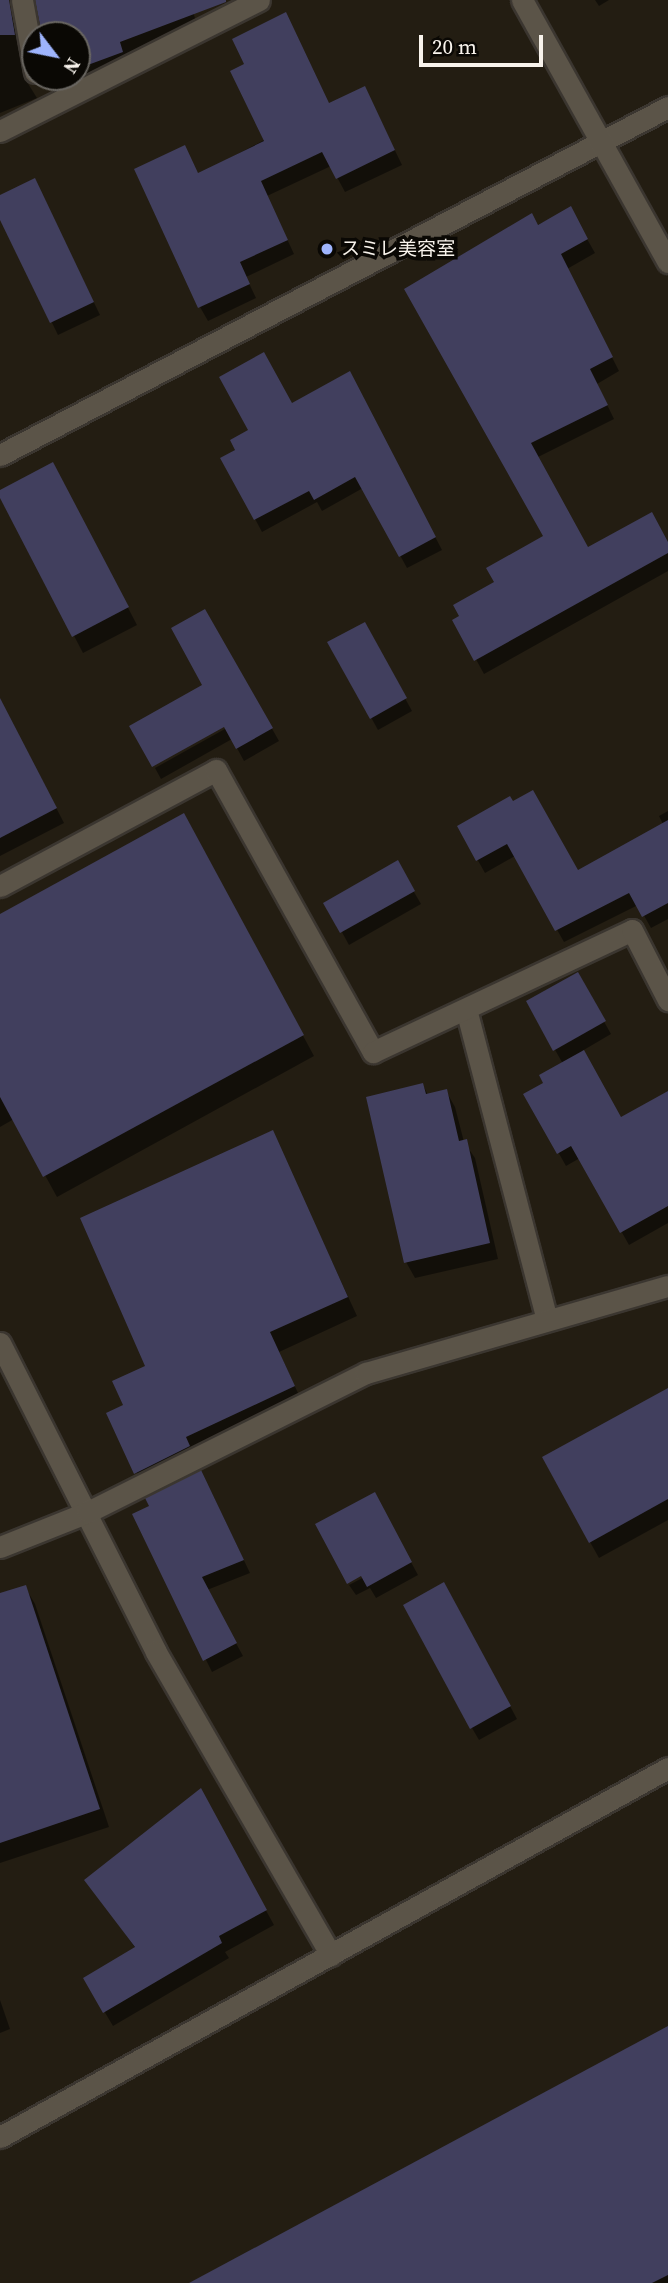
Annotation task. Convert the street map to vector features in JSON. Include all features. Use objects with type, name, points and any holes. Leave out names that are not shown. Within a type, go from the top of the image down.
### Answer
[{"type":"street","points":[[22,0],[26,21]]},
{"type":"street","points":[[0,131],[259,0]]},
{"type":"street","points":[[522,0],[668,262]]},
{"type":"street","points":[[39,91],[42,110]]},
{"type":"street","points":[[0,455],[668,107]]},
{"type":"street","points":[[0,886],[216,770],[373,1052],[632,930],[668,1000]]},
{"type":"street","points":[[466,1009],[547,1320]]},
{"type":"street","points":[[0,1547],[88,1512],[366,1373],[668,1286]]},
{"type":"street","points":[[0,1343],[88,1512],[156,1652],[331,1955]]},
{"type":"street","points":[[0,2137],[668,1768]]},
{"type":"building","points":[[0,0],[9,0],[15,35],[0,35]]},
{"type":"building","points":[[35,0],[226,0],[120,42],[123,52],[91,64],[91,21],[39,21]]},
{"type":"building","points":[[286,12],[329,103],[365,86],[395,150],[336,179],[322,152],[261,181],[288,240],[240,262],[250,284],[198,308],[134,169],[185,145],[198,173],[264,141],[230,71],[244,64],[232,39]]},
{"type":"building","points":[[35,178],[94,302],[50,323],[0,220],[0,195]]},
{"type":"building","points":[[571,206],[588,239],[561,254],[613,357],[590,369],[608,405],[531,443],[588,547],[652,512],[668,542],[668,553],[474,661],[452,620],[459,616],[453,605],[494,582],[486,568],[543,536],[404,289],[532,213],[538,225]]},
{"type":"building","points":[[264,352],[292,403],[350,371],[436,537],[399,557],[355,477],[314,500],[309,491],[254,520],[220,458],[235,450],[230,440],[248,430],[219,377]]},
{"type":"building","points":[[53,462],[129,607],[72,637],[0,498],[0,490]]},
{"type":"building","points":[[205,609],[273,728],[236,749],[224,727],[152,767],[129,726],[202,685],[171,628]]},
{"type":"building","points":[[365,622],[407,698],[370,719],[327,642]]},
{"type":"building","points":[[0,698],[57,808],[0,838]]},
{"type":"building","points":[[533,790],[578,870],[668,820],[668,903],[642,917],[629,893],[555,931],[507,844],[476,861],[457,826],[510,796],[513,801]]},
{"type":"building","points":[[184,813],[304,1035],[43,1177],[0,1097],[0,914]]},
{"type":"building","points":[[398,860],[415,891],[340,933],[323,903]]},
{"type":"building","points":[[578,972],[606,1021],[553,1051],[526,1001]]},
{"type":"building","points":[[584,1050],[621,1117],[668,1091],[668,1206],[620,1233],[571,1146],[557,1154],[523,1094],[543,1083],[539,1075]]},
{"type":"building","points":[[423,1083],[426,1094],[447,1089],[459,1141],[467,1139],[490,1243],[404,1263],[366,1097]]},
{"type":"building","points":[[273,1130],[348,1297],[270,1332],[295,1386],[186,1437],[190,1446],[134,1474],[106,1413],[123,1405],[112,1381],[145,1366],[80,1218]]},
{"type":"building","points":[[668,1388],[668,1499],[589,1543],[542,1457]]},
{"type":"building","points":[[201,1470],[244,1560],[202,1577],[237,1643],[203,1661],[132,1514],[149,1506],[145,1498]]},
{"type":"building","points":[[375,1492],[412,1562],[367,1587],[361,1576],[347,1584],[315,1524]]},
{"type":"building","points":[[444,1582],[511,1706],[470,1729],[403,1605]]},
{"type":"building","points":[[26,1585],[100,1809],[0,1843],[0,1593]]},
{"type":"building","points":[[201,1788],[267,1910],[219,1936],[222,1943],[103,2013],[83,1978],[135,1947],[84,1880]]},
{"type":"building","points":[[668,2026],[668,2275],[652,2283],[189,2283]]},
{"type":"place","name":"スミレ美容室","points":[[327,249]]}]
